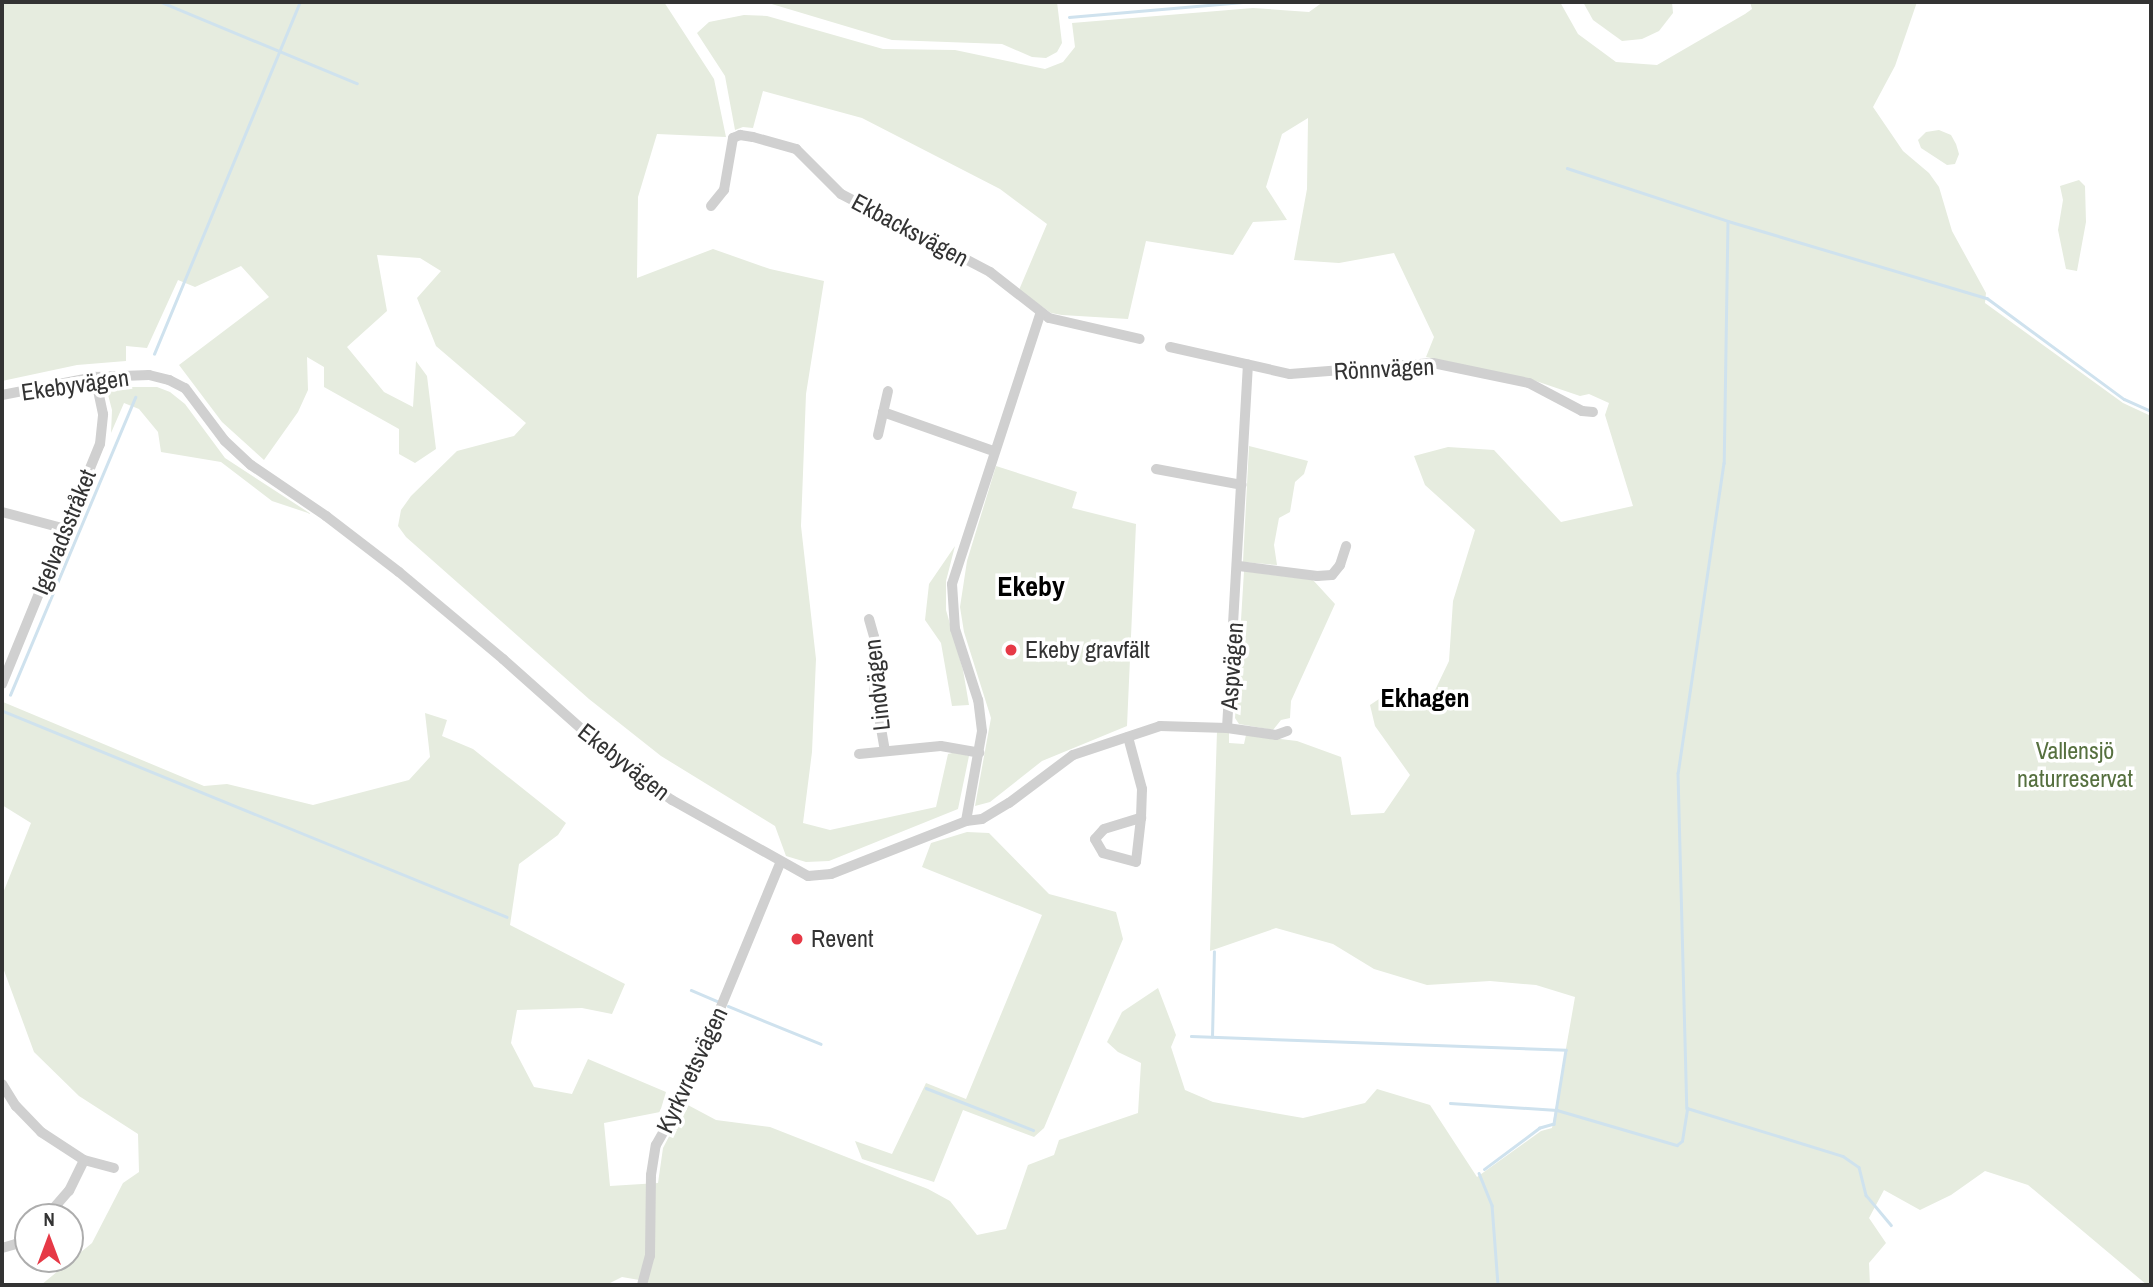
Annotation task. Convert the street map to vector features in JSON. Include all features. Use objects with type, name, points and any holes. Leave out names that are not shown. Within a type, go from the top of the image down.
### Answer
[{"type":"street","name":"Ekbacksvägen","points":[[711,206],[724,190],[733,138],[740,135],[753,137],[796,149],[841,194],[990,272],[1041,312]]},
{"type":"street","points":[[966,821],[982,732],[978,700],[951,605],[956,570],[1041,312],[1049,318],[1140,340]]},
{"type":"street","name":"Rönnvägen","points":[[1170,347],[1290,374],[1433,363],[1529,383],[1581,411],[1592,412]]},
{"type":"street","name":"Aspvägen","points":[[966,821],[982,819],[1009,803],[1073,755],[1160,726],[1227,729],[1239,566],[1248,365]]},
{"type":"street","name":"Ekebyvägen","points":[[2,395],[95,377],[149,375],[185,388],[225,441],[251,465],[326,516],[399,572],[503,659],[623,766],[672,800],[780,863],[808,876],[831,874],[966,821]]},
{"type":"street","name":"Igelvadsstråket","points":[[2,684],[102,435],[103,414],[95,377]]},
{"type":"street","points":[[878,435],[888,391]]},
{"type":"street","points":[[883,412],[993,451]]},
{"type":"street","points":[[1156,470],[1242,485]]},
{"type":"street","points":[[2,512],[66,529]]},
{"type":"street","points":[[1239,566],[1317,576],[1332,575],[1340,565],[1346,546]]},
{"type":"street","name":"Lindvägen","points":[[869,619],[874,637],[874,688],[885,751]]},
{"type":"street","points":[[2,649],[14,653]]},
{"type":"street","points":[[1227,729],[1276,736],[1287,731]]},
{"type":"street","points":[[1128,737],[1142,789],[1141,818],[1136,862],[1103,853],[1095,839],[1104,829],[1141,818]]},
{"type":"street","name":"Lindvägen","points":[[859,754],[941,746],[979,753]]},
{"type":"street","name":"Kyrkvretsvägen","points":[[642,1285],[650,1256],[652,1175],[656,1145],[685,1094],[780,863]]},
{"type":"street","points":[[2,1084],[16,1106],[41,1132],[84,1160],[114,1168]]},
{"type":"street","points":[[58,1203],[69,1191],[84,1160]]},
{"type":"green space","points":[[2,2],[664,2],[714,79],[726,137],[657,134],[638,197],[637,278],[713,249],[770,269],[824,281],[806,394],[801,526],[816,659],[812,752],[803,823],[830,830],[936,807],[948,754],[956,752],[969,756],[958,809],[829,861],[806,862],[786,856],[775,826],[661,756],[589,699],[406,537],[398,526],[401,510],[411,496],[457,451],[514,436],[526,423],[436,346],[417,298],[441,271],[420,258],[377,255],[387,311],[347,347],[384,392],[413,407],[416,361],[427,376],[436,449],[415,463],[399,454],[399,429],[324,387],[324,367],[307,357],[308,390],[298,412],[264,460],[222,422],[179,365],[269,297],[241,266],[195,287],[178,280],[147,348],[126,346],[126,361],[77,365],[2,381]]},
{"type":"green space","points":[[765,2],[1057,2],[1062,43],[1057,52],[1046,58],[1032,57],[1002,44],[892,40]]},
{"type":"green space","name":"Vallensjö naturreservat","points":[[1323,2],[1560,2],[1578,34],[1616,62],[1657,65],[1745,14],[1752,9],[1750,2],[1917,2],[1895,66],[1873,107],[1903,151],[1929,173],[1939,187],[1952,231],[1986,293],[1985,303],[2123,403],[2151,416],[2151,1285],[2147,1285],[2028,1185],[1985,1171],[1951,1195],[1920,1210],[1884,1190],[1869,1218],[1886,1243],[1869,1263],[1870,1285],[644,1285],[645,1281],[622,1277],[606,1285],[41,1285],[56,1273],[84,1273],[84,1250],[92,1243],[123,1183],[139,1172],[138,1134],[79,1096],[34,1052],[2,965],[3,893],[31,823],[2,805],[3,702],[204,786],[227,784],[313,805],[409,780],[430,757],[425,713],[447,720],[442,736],[473,749],[566,823],[558,835],[519,864],[510,925],[625,984],[612,1014],[582,1008],[517,1010],[511,1043],[534,1087],[572,1094],[588,1059],[666,1092],[660,1112],[604,1123],[610,1186],[658,1183],[663,1148],[686,1104],[716,1120],[770,1127],[928,1189],[950,1201],[977,1235],[1006,1229],[1028,1165],[1054,1155],[1059,1140],[1138,1113],[1141,1063],[1118,1052],[1107,1042],[1122,1012],[1158,988],[1176,1035],[1171,1047],[1185,1090],[1213,1102],[1303,1118],[1365,1103],[1377,1089],[1430,1105],[1477,1177],[1541,1131],[1552,1128],[1575,997],[1536,985],[1490,981],[1427,985],[1374,969],[1333,944],[1276,928],[1210,951],[1217,731],[1229,733],[1229,743],[1244,744],[1246,735],[1297,741],[1341,757],[1351,815],[1384,813],[1410,775],[1375,726],[1370,705],[1385,695],[1426,709],[1449,661],[1453,601],[1475,530],[1425,485],[1414,456],[1448,447],[1494,450],[1561,522],[1633,506],[1605,415],[1609,403],[1589,394],[1580,396],[1530,379],[1426,357],[1434,337],[1394,253],[1339,263],[1294,260],[1307,189],[1308,118],[1282,134],[1266,187],[1287,220],[1253,222],[1233,255],[1146,241],[1128,319],[1062,315],[1051,313],[1019,290],[1047,224],[1000,189],[862,118],[763,91],[753,128],[735,130],[725,76],[697,33],[709,22],[744,15],[767,16],[883,49],[955,50],[1045,69],[1063,62],[1075,47],[1072,23],[1253,8],[1309,12]]},
{"type":"green space","points":[[1583,2],[1672,2],[1673,13],[1659,31],[1642,39],[1622,41],[1593,20]]},
{"type":"green space","points":[[1939,130],[1951,135],[1956,144],[1959,154],[1955,164],[1947,165],[1921,148],[1918,140],[1926,132]]},
{"type":"green space","points":[[2079,180],[2085,186],[2086,222],[2077,271],[2066,269],[2058,230],[2063,200],[2060,186]]},
{"type":"green space","points":[[106,387],[157,387],[170,392],[185,404],[225,458],[311,514],[272,501],[221,462],[161,452],[158,432],[139,409],[124,403],[111,433],[112,410]]},
{"type":"green space","points":[[1249,446],[1308,461],[1304,474],[1295,482],[1290,512],[1279,518],[1274,545],[1277,565],[1243,562]]},
{"type":"green space","points":[[996,466],[1077,492],[1072,508],[1136,524],[1127,726],[1042,761],[990,802],[975,806],[991,718],[964,632],[960,607],[967,561]]},
{"type":"green space","points":[[955,546],[946,581],[946,610],[963,670],[969,705],[952,706],[941,643],[925,620],[929,584]]},
{"type":"green space","points":[[1244,571],[1313,580],[1335,604],[1291,701],[1290,718],[1281,720],[1273,730],[1239,724],[1235,718]]},
{"type":"green space","points":[[967,832],[989,833],[1049,894],[1116,912],[1123,939],[1044,1128],[1034,1137],[963,1110],[934,1182],[862,1159],[855,1141],[892,1154],[926,1083],[966,1099],[1042,915],[922,867],[931,843]]},
{"type":"waterway","points":[[161,2],[357,83]]},
{"type":"waterway","points":[[154,354],[300,2]]},
{"type":"waterway","points":[[1069,17],[1245,2]]},
{"type":"waterway","points":[[1567,168],[1728,221],[1987,298],[2124,399],[2151,411]]},
{"type":"waterway","points":[[1728,221],[1724,463],[1678,773],[1687,1108],[1843,1156],[1859,1167],[1866,1195],[1891,1225]]},
{"type":"waterway","points":[[10,695],[135,397]]},
{"type":"waterway","points":[[3,711],[507,917]]},
{"type":"waterway","points":[[1212,1037],[1214,952]]},
{"type":"waterway","points":[[691,990],[719,1002]]},
{"type":"waterway","points":[[728,1006],[821,1044]]},
{"type":"waterway","points":[[1191,1036],[1566,1050],[1554,1124],[1540,1128],[1485,1169]]},
{"type":"waterway","points":[[926,1088],[1033,1130]]},
{"type":"waterway","points":[[1450,1103],[1557,1110],[1677,1145],[1682,1141],[1687,1108]]},
{"type":"waterway","points":[[1479,1173],[1492,1205],[1498,1285]]},
{"type":"place","name":"Ekeby gravfält","points":[[1011,650]]},
{"type":"place","name":"Revent","points":[[797,939]]},
{"type":"district","name":"Ekeby","points":[[1031,586]]},
{"type":"district","name":"Ekhagen","points":[[1425,698]]}]
